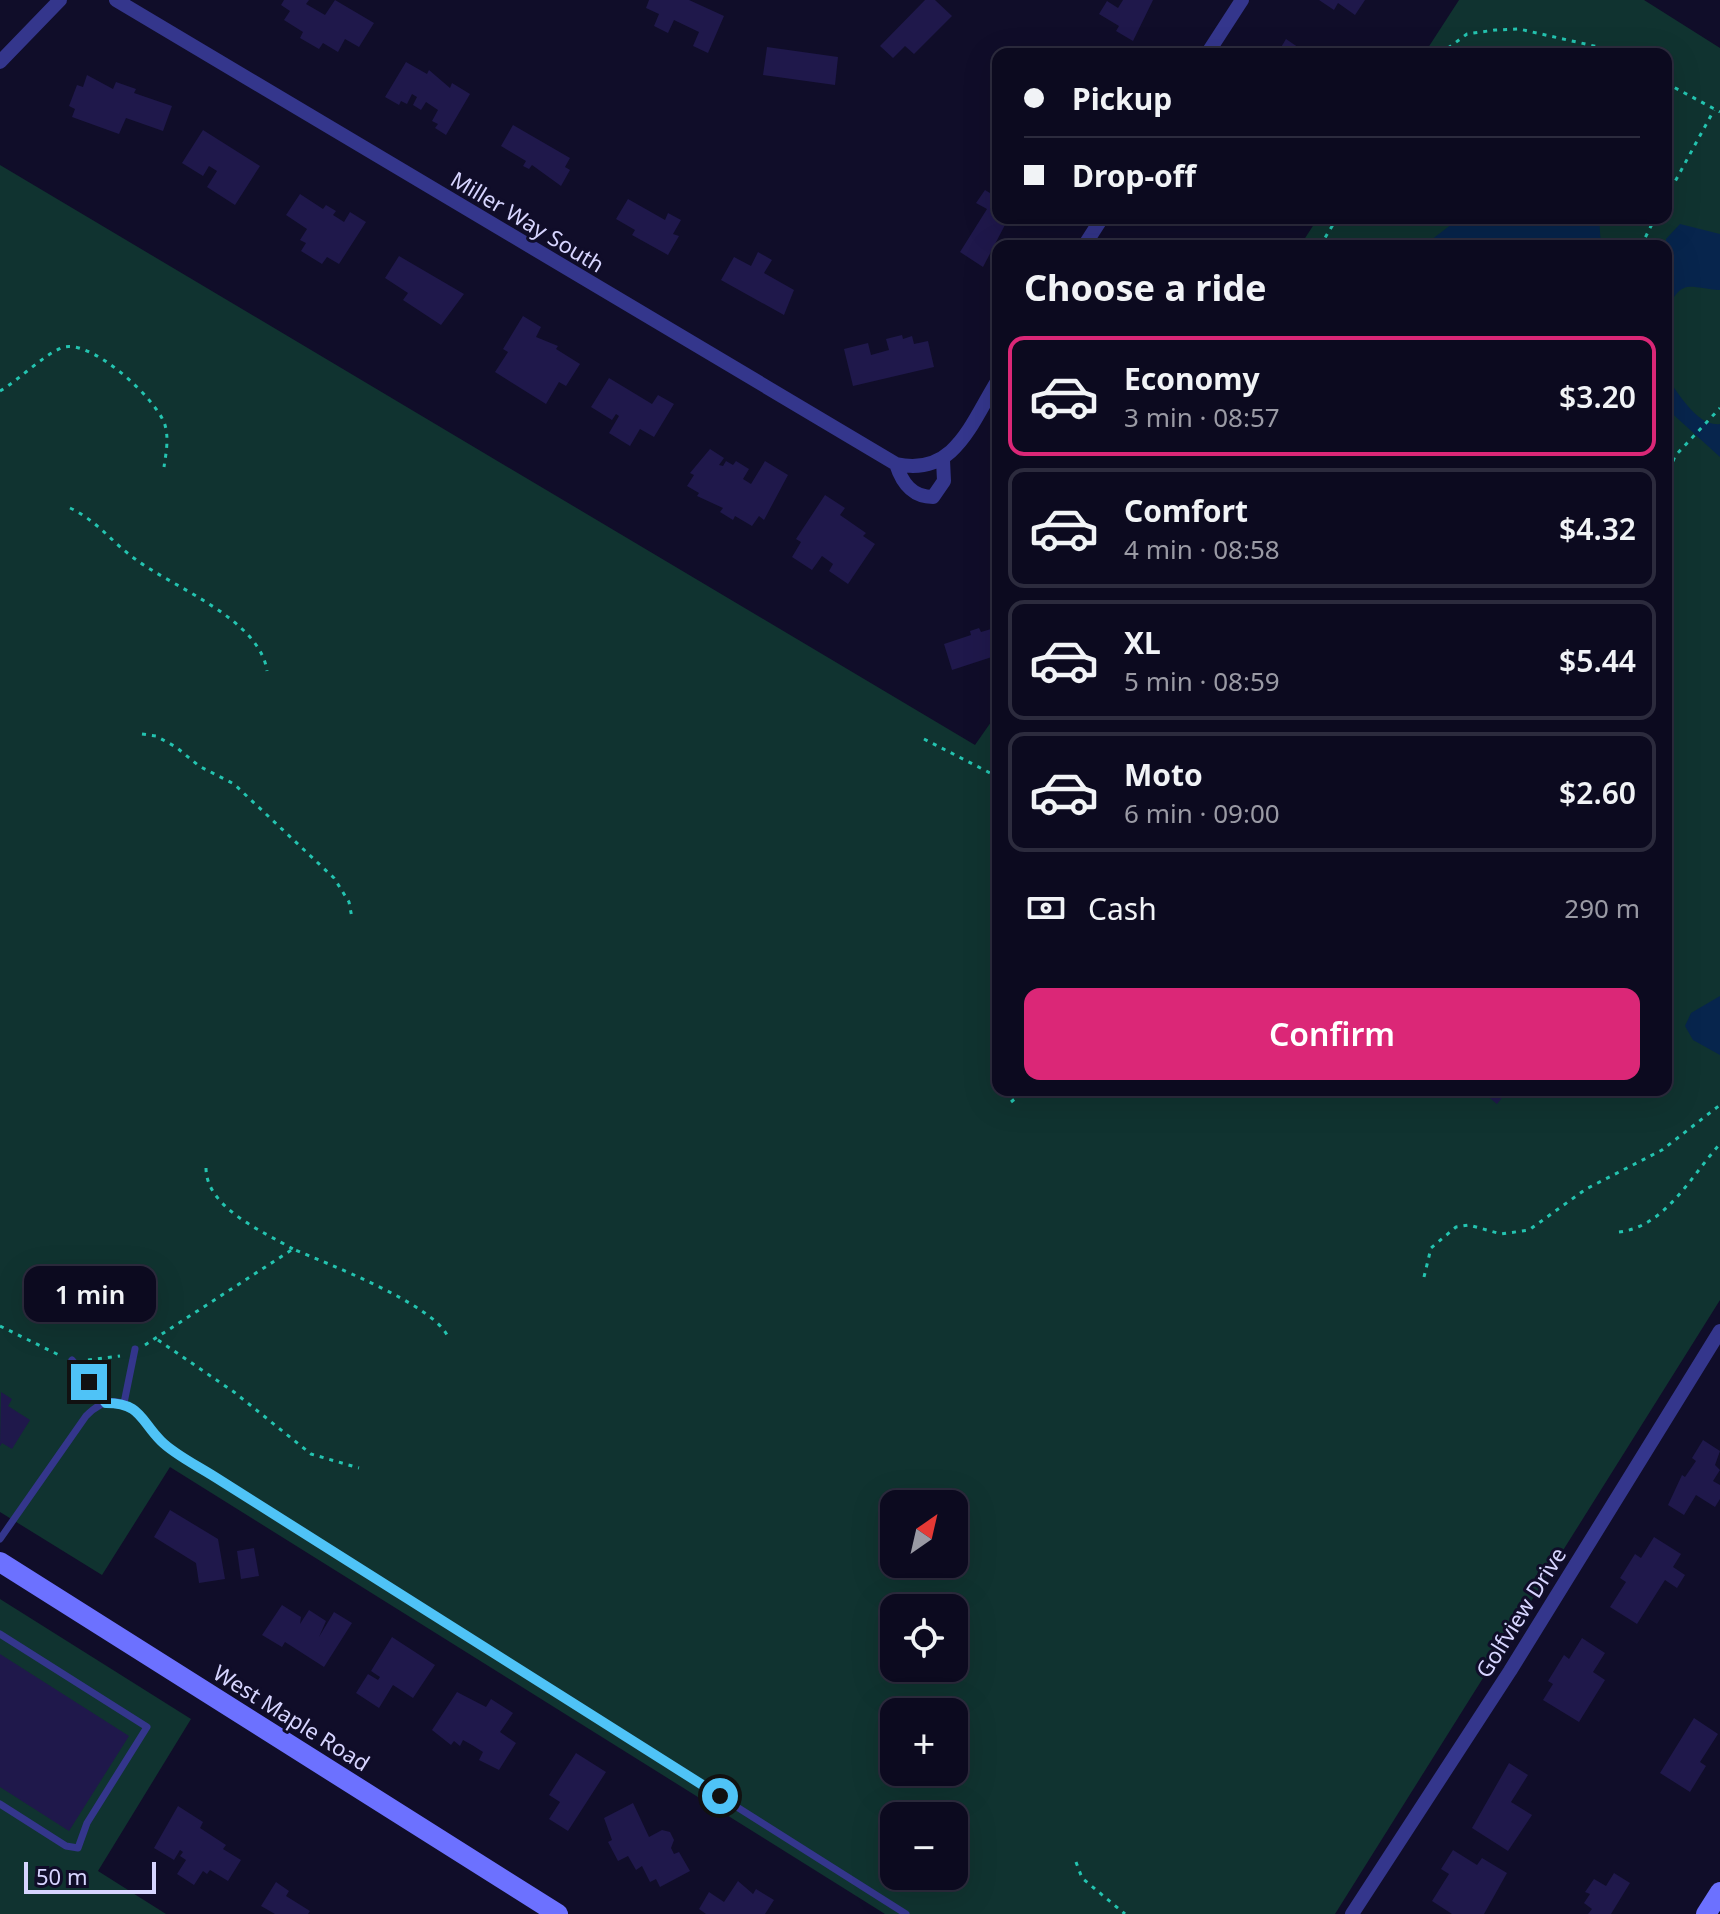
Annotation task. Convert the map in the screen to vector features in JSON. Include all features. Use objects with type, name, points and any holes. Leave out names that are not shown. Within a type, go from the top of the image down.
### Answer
[{"type":"main road","name":"West Maple Road","points":[[0,1562],[558,1914]]},
{"type":"main road","points":[[1706,1914],[1720,1892]]},
{"type":"street","points":[[2,55],[60,0]]},
{"type":"street","name":"Miller Way South","points":[[116,0],[896,464],[922,467],[943,460]]},
{"type":"street","points":[[1211,48],[1242,0]]},
{"type":"street","points":[[896,464],[902,481],[915,493],[933,497],[944,481],[943,460],[952,452],[992,389]]},
{"type":"street","name":"Golfview Drive","points":[[1352,1914],[1510,1671],[1720,1331]]},
{"type":"lane","points":[[124,1403],[135,1349]]},
{"type":"lane","points":[[72,1360],[106,1403]]},
{"type":"lane","points":[[0,1539],[86,1416],[106,1403],[124,1403],[144,1417],[161,1441],[215,1477],[906,1914]]},
{"type":"lane","points":[[0,1634],[147,1727],[87,1823],[78,1848],[66,1846],[0,1804]]},
{"type":"path","points":[[1448,48],[1467,34],[1519,29],[1603,48]]},
{"type":"path","points":[[1672,86],[1720,112]]},
{"type":"path","points":[[1672,187],[1714,110]]},
{"type":"path","points":[[0,391],[62,347],[80,347],[131,381],[152,402],[164,423],[168,445],[164,467]]},
{"type":"path","points":[[1672,464],[1675,456],[1720,408]]},
{"type":"path","points":[[70,508],[91,518],[137,561],[209,601],[259,648],[267,671]]},
{"type":"path","points":[[142,734],[156,736],[176,747],[199,766],[234,784],[334,878],[349,902],[352,918]]},
{"type":"path","points":[[924,739],[992,774]]},
{"type":"path","points":[[1011,1102],[1018,1096]]},
{"type":"path","points":[[1424,1277],[1431,1248],[1456,1227],[1469,1225],[1501,1234],[1529,1230],[1586,1189],[1662,1150],[1720,1105]]},
{"type":"path","points":[[1619,1232],[1639,1230],[1683,1191],[1720,1144]]},
{"type":"path","points":[[206,1168],[206,1177],[215,1193],[236,1215],[293,1249],[420,1309],[442,1326],[447,1335]]},
{"type":"path","points":[[0,1326],[72,1360],[110,1359],[158,1340],[293,1249]]},
{"type":"path","points":[[158,1340],[234,1392],[311,1454],[359,1468]]},
{"type":"path","points":[[1076,1862],[1082,1878],[1125,1914]]},
{"type":"green space","points":[[1459,0],[1644,0],[1720,48],[1720,1300],[1335,1914],[885,1914],[170,1467],[102,1575],[0,1512],[0,165],[975,745],[992,721],[992,1096],[1672,1096],[1672,240],[1304,240],[1314,224],[1672,224],[1672,48],[1428,48]]},
{"type":"green space","points":[[0,1599],[191,1719],[98,1871],[166,1914],[0,1914]]},
{"type":"water","points":[[1452,224],[1599,224],[1601,240],[1431,240]]},
{"type":"water","points":[[1680,224],[1720,234],[1720,290],[1687,287],[1672,300],[1672,240],[1666,239]]},
{"type":"water","points":[[1672,385],[1696,415],[1720,424],[1720,457],[1672,413]]},
{"type":"water","points":[[1720,996],[1720,1055],[1693,1040],[1685,1026],[1691,1013]]},
{"type":"building","points":[[284,0],[309,0],[306,4],[325,15],[335,0],[374,23],[359,47],[345,39],[338,52],[323,43],[319,49],[300,38],[303,32],[284,20],[290,11],[281,5]]},
{"type":"building","points":[[649,0],[689,0],[724,16],[708,53],[693,46],[699,32],[674,20],[668,33],[654,26],[659,14],[646,8]]},
{"type":"building","points":[[925,0],[935,0],[952,16],[914,54],[905,46],[893,58],[880,46]]},
{"type":"building","points":[[1123,0],[1153,0],[1133,41],[1116,31],[1119,26],[1099,14],[1107,1],[1118,8]]},
{"type":"building","points":[[1319,0],[1365,0],[1355,15],[1338,3],[1334,10]]},
{"type":"building","points":[[1286,39],[1299,48],[1281,48]]},
{"type":"building","points":[[767,47],[838,57],[835,85],[763,75]]},
{"type":"building","points":[[406,62],[427,74],[429,70],[450,88],[452,83],[470,94],[446,135],[435,128],[438,124],[432,121],[438,110],[426,102],[421,110],[413,105],[417,97],[412,94],[407,104],[401,101],[399,105],[385,97]]},
{"type":"building","points":[[87,75],[113,89],[116,82],[136,89],[134,93],[172,106],[163,131],[126,118],[119,134],[72,117],[75,109],[69,106],[77,85],[83,87]]},
{"type":"building","points":[[513,125],[570,158],[565,167],[570,170],[561,186],[532,165],[529,169],[523,166],[526,161],[501,146]]},
{"type":"building","points":[[203,130],[260,166],[235,205],[207,187],[217,171],[209,166],[203,176],[182,163]]},
{"type":"building","points":[[985,190],[992,194],[992,224],[1005,224],[997,240],[992,240],[992,250],[983,267],[960,252],[987,209],[976,203]]},
{"type":"building","points":[[300,194],[323,209],[326,205],[336,211],[333,215],[344,222],[350,212],[366,222],[339,264],[327,257],[322,264],[301,251],[306,243],[300,240],[307,229],[286,215]]},
{"type":"building","points":[[628,199],[665,220],[668,213],[681,220],[673,234],[679,236],[668,255],[632,235],[635,230],[616,219]]},
{"type":"building","points":[[758,252],[772,260],[764,273],[794,290],[784,315],[721,280],[734,257],[751,266]]},
{"type":"building","points":[[399,256],[464,294],[441,325],[403,300],[408,293],[385,278]]},
{"type":"building","points":[[523,316],[541,327],[536,337],[558,346],[556,349],[580,364],[566,386],[559,382],[546,404],[495,372],[508,352],[503,349]]},
{"type":"building","points":[[902,335],[903,339],[912,336],[914,344],[928,341],[934,367],[853,386],[844,349],[868,343],[871,355],[889,350],[886,339]]},
{"type":"building","points":[[609,378],[652,404],[658,395],[674,404],[654,437],[640,429],[630,446],[609,433],[619,416],[616,414],[612,420],[591,407]]},
{"type":"building","points":[[710,449],[724,458],[719,465],[723,466],[726,461],[733,465],[736,461],[749,469],[743,479],[751,484],[765,461],[788,475],[764,520],[759,516],[752,526],[735,516],[733,520],[720,512],[723,508],[697,496],[699,493],[687,486],[694,475],[690,473]]},
{"type":"building","points":[[825,495],[845,508],[840,515],[866,533],[863,536],[875,544],[848,584],[829,571],[833,564],[822,556],[812,570],[792,557],[801,542],[796,539]]},
{"type":"building","points":[[979,628],[981,632],[992,629],[992,657],[952,670],[944,644],[971,635],[970,631]]},
{"type":"building","points":[[1487,1096],[1503,1096],[1497,1104]]},
{"type":"building","points":[[1,1392],[12,1399],[8,1406],[30,1420],[12,1449],[2,1443],[0,1446]]},
{"type":"building","points":[[1703,1440],[1720,1451],[1715,1465],[1720,1470],[1713,1481],[1720,1485],[1720,1499],[1715,1507],[1696,1495],[1684,1515],[1668,1505],[1682,1475],[1685,1477],[1696,1461],[1692,1458]]},
{"type":"building","points":[[170,1510],[218,1539],[225,1579],[199,1583],[196,1563],[154,1537]]},
{"type":"building","points":[[1654,1537],[1681,1554],[1673,1567],[1685,1575],[1677,1588],[1665,1580],[1637,1624],[1610,1607],[1626,1582],[1620,1578],[1635,1554],[1641,1558]]},
{"type":"building","points":[[254,1548],[259,1576],[241,1579],[237,1551]]},
{"type":"building","points":[[282,1605],[301,1617],[300,1624],[309,1610],[326,1621],[319,1637],[334,1612],[352,1623],[324,1667],[285,1642],[282,1647],[262,1635]]},
{"type":"building","points":[[392,1637],[435,1665],[413,1698],[393,1685],[379,1708],[356,1693],[368,1674],[378,1680],[380,1677],[371,1671]]},
{"type":"building","points":[[1582,1638],[1605,1653],[1593,1672],[1605,1680],[1579,1722],[1543,1700],[1553,1684],[1548,1681],[1564,1655],[1569,1659]]},
{"type":"building","points":[[0,1654],[129,1736],[69,1831],[0,1787]]},
{"type":"building","points":[[457,1692],[486,1707],[491,1699],[513,1713],[500,1732],[516,1743],[499,1770],[479,1760],[483,1752],[472,1745],[463,1740],[460,1746],[454,1741],[451,1745],[432,1730]]},
{"type":"building","points":[[1694,1718],[1718,1734],[1700,1762],[1706,1766],[1690,1792],[1660,1773]]},
{"type":"building","points":[[576,1753],[606,1772],[568,1831],[549,1819],[560,1802],[549,1795]]},
{"type":"building","points":[[1509,1763],[1528,1775],[1511,1802],[1532,1815],[1508,1851],[1472,1828]]},
{"type":"building","points":[[633,1803],[649,1837],[662,1830],[670,1832],[674,1840],[671,1848],[674,1854],[679,1852],[690,1871],[660,1887],[656,1879],[650,1882],[642,1866],[636,1870],[628,1856],[618,1861],[608,1842],[612,1840],[604,1818]]},
{"type":"building","points":[[178,1806],[203,1822],[200,1828],[226,1845],[223,1849],[241,1860],[228,1881],[210,1870],[207,1874],[203,1871],[194,1885],[177,1874],[186,1860],[180,1856],[183,1852],[180,1850],[174,1860],[154,1848]]},
{"type":"building","points":[[1453,1850],[1477,1865],[1482,1858],[1507,1873],[1484,1914],[1452,1914],[1432,1901],[1449,1874],[1441,1869]]},
{"type":"building","points":[[1614,1873],[1630,1883],[1611,1914],[1588,1914],[1592,1909],[1584,1903],[1590,1894],[1585,1892],[1594,1879],[1606,1886]]},
{"type":"building","points":[[738,1881],[753,1894],[756,1889],[774,1900],[765,1914],[706,1914],[699,1909],[709,1892],[724,1902]]},
{"type":"building","points":[[276,1882],[289,1891],[286,1896],[310,1911],[308,1914],[275,1914],[261,1906]]},
{"type":"route","points":[[89,1382],[106,1403],[124,1403],[144,1417],[161,1441],[215,1477],[720,1796]]}]
